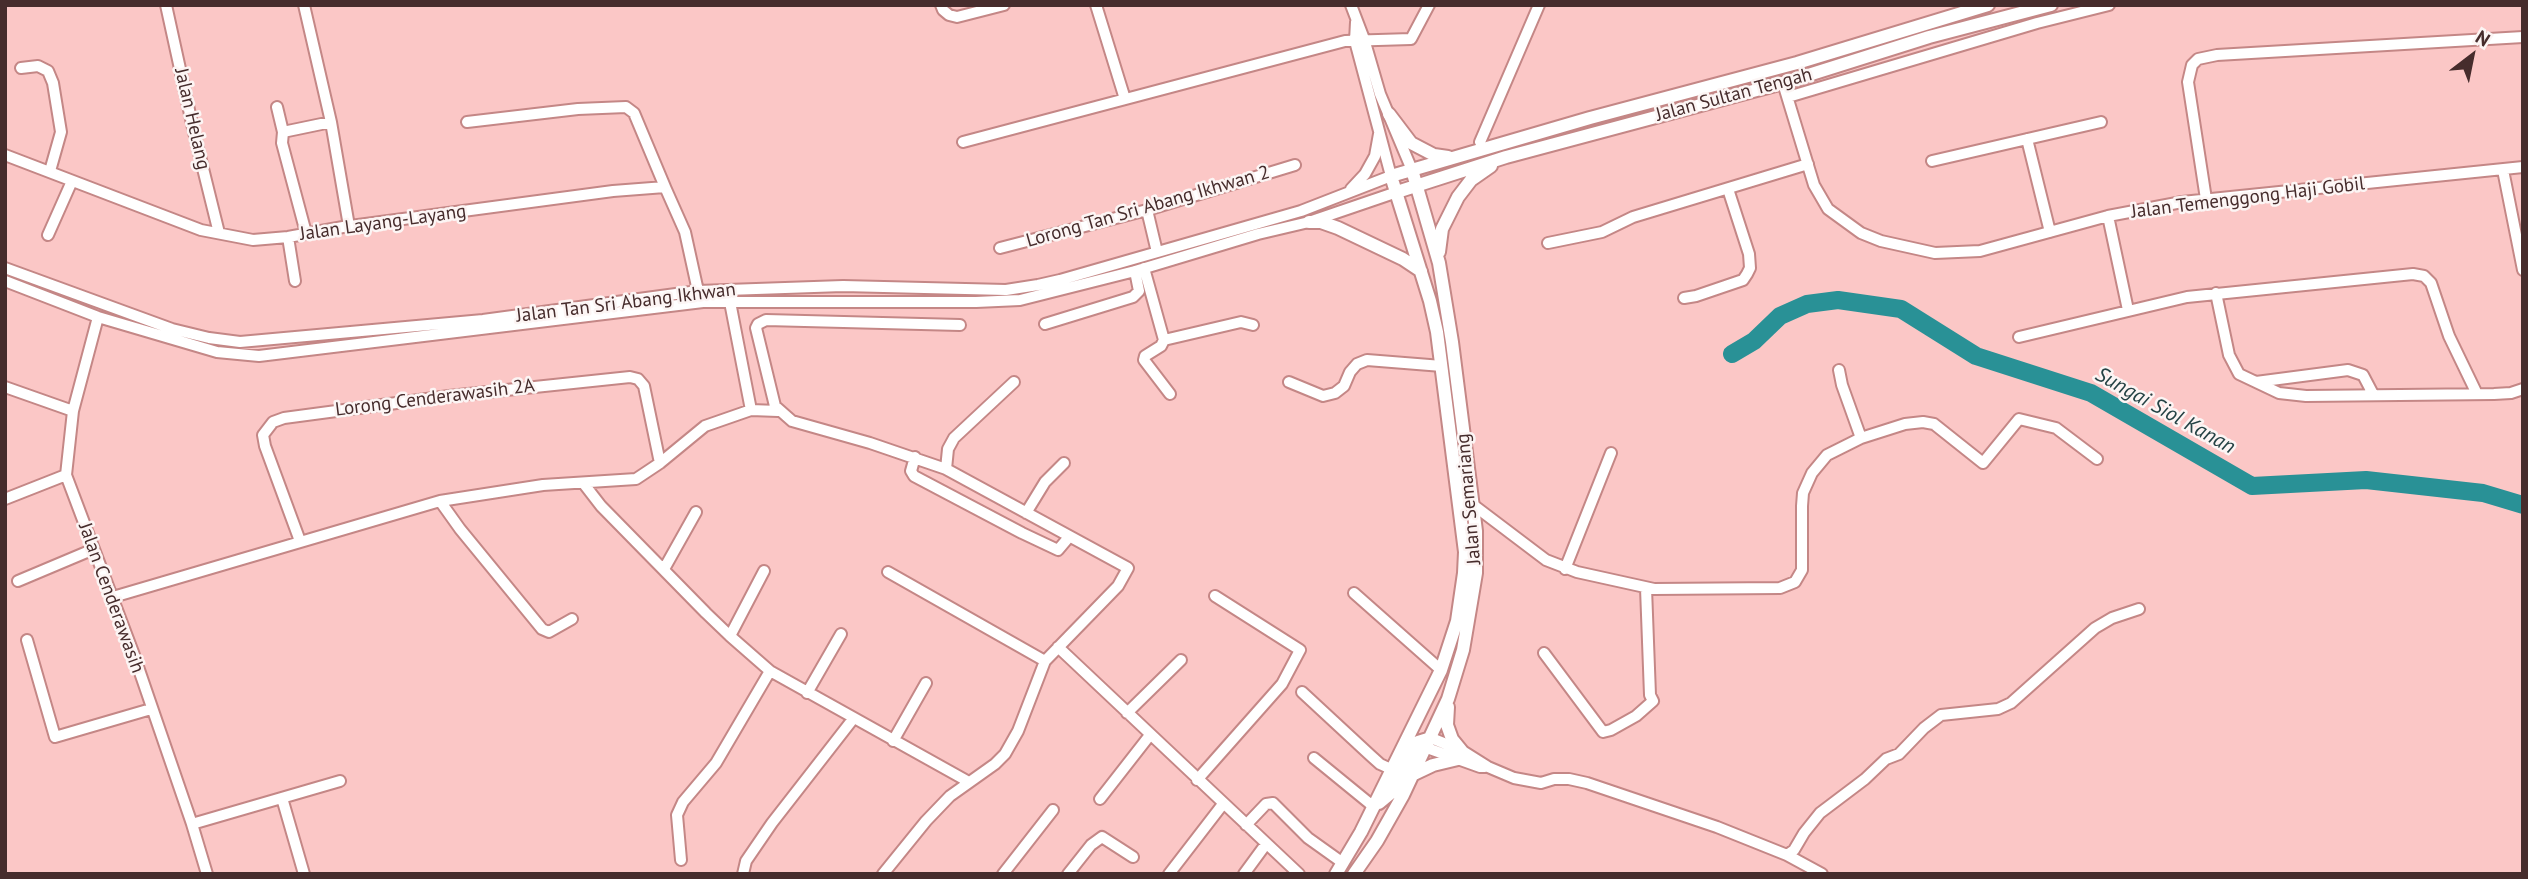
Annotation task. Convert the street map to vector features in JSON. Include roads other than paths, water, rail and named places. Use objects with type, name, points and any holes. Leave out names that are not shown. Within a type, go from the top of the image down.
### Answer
[{"type":"main road","name":"Jalan Sultan Tengah","points":[[1391,176],[1590,118],[1797,63],[1988,5]]},
{"type":"main road","name":"Jalan Sultan Tengah","points":[[1397,192],[1506,157],[1783,83],[1929,37],[2051,5]]},
{"type":"main road","points":[[1390,114],[1411,143],[1422,151],[1454,158]]},
{"type":"main road","points":[[1439,263],[1442,229],[1464,188],[1482,172],[1506,157]]},
{"type":"main road","name":"Jalan Semariang","points":[[1354,874],[1377,841],[1414,774],[1448,699],[1463,650],[1476,573],[1476,531],[1439,263],[1412,170]]},
{"type":"main road","name":"Jalan Semariang","points":[[1340,869],[1375,806],[1441,670],[1457,621],[1465,552],[1442,366],[1430,301],[1391,176]]},
{"type":"main road","points":[[1309,222],[1321,222],[1338,228],[1403,259],[1421,271]]},
{"type":"main road","points":[[1414,774],[1460,755],[1447,725],[1448,699]]},
{"type":"main road","points":[[1375,806],[1391,793],[1418,743],[1429,743]]},
{"type":"street","name":"Jalan Helang","points":[[166,5],[219,233]]},
{"type":"street","points":[[304,5],[331,122],[349,226]]},
{"type":"street","points":[[942,5],[949,15],[957,17],[1004,5]]},
{"type":"street","points":[[1096,5],[1125,99]]},
{"type":"street","points":[[1255,229],[1391,176],[1350,5]]},
{"type":"street","points":[[963,142],[1345,41],[1411,39],[1429,5]]},
{"type":"street","points":[[1480,142],[1539,5]]},
{"type":"street","points":[[1788,97],[2037,23],[2109,5]]},
{"type":"street","points":[[2206,199],[2188,82],[2192,65],[2198,59],[2217,55],[2523,37]]},
{"type":"street","points":[[1360,40],[1412,170]]},
{"type":"street","points":[[21,68],[38,66],[48,71],[52,83],[61,132],[50,171]]},
{"type":"street","name":"Jalan Temenggong Haji Gobil","points":[[1783,83],[1808,164],[1820,197],[1828,209],[1861,233],[1881,241],[1935,253],[1960,254],[1980,251],[2108,216],[2206,199],[2523,167]]},
{"type":"street","points":[[277,107],[284,132],[282,143],[306,233]]},
{"type":"street","points":[[467,122],[578,109],[626,107],[634,113],[685,232],[698,291]]},
{"type":"street","points":[[284,132],[331,122]]},
{"type":"street","points":[[1932,161],[2101,122]]},
{"type":"street","points":[[1346,194],[1359,183],[1376,156],[1379,127]]},
{"type":"street","points":[[2028,139],[2050,232]]},
{"type":"street","name":"Jalan Layang-Layang","points":[[5,155],[201,230],[253,240],[665,187]]},
{"type":"street","points":[[1548,243],[1602,232],[1633,217],[1808,164]]},
{"type":"street","name":"Lorong Tan Sri Abang Ikhwan 2","points":[[1000,248],[1147,210],[1296,165]]},
{"type":"street","points":[[2503,170],[2522,266]]},
{"type":"street","points":[[48,235],[72,181]]},
{"type":"street","points":[[1684,298],[1743,279],[1750,268],[1749,254],[1728,189]]},
{"type":"street","points":[[1255,229],[1309,222],[1397,192]]},
{"type":"street","points":[[1147,210],[1157,252]]},
{"type":"street","points":[[2108,216],[2128,310]]},
{"type":"street","name":"Jalan Tan Sri Abang Ikhwan","points":[[5,268],[172,329],[240,342],[483,320],[698,291],[843,286],[1006,290],[1060,281],[1157,252],[1255,229]]},
{"type":"street","name":"Jalan Tan Sri Abang Ikhwan","points":[[98,317],[217,352],[259,356],[704,302],[1020,300],[1139,270],[1255,229]]},
{"type":"street","points":[[288,237],[295,281]]},
{"type":"street","points":[[1045,324],[1133,297],[1139,291],[1139,270]]},
{"type":"street","points":[[1139,270],[1164,340],[1161,346],[1145,356],[1144,360],[1170,394]]},
{"type":"street","points":[[2019,337],[2187,297],[2400,275],[2424,276],[2431,283],[2449,336],[2477,394]]},
{"type":"street","points":[[5,281],[98,317]]},
{"type":"street","points":[[2216,293],[2233,364],[2239,374],[2270,390],[2288,395],[2477,394],[2511,393],[2523,389]]},
{"type":"street","points":[[730,302],[751,410]]},
{"type":"street","name":"Jalan Cenderawasih","points":[[98,317],[73,411],[66,475],[113,597],[207,874]]},
{"type":"street","points":[[778,411],[755,334],[762,321],[960,325]]},
{"type":"street","points":[[1164,340],[1241,321],[1254,325]]},
{"type":"street","points":[[1289,382],[1323,396],[1335,393],[1344,386],[1357,364],[1367,360],[1442,366]]},
{"type":"street","points":[[1839,370],[1847,403],[1861,438]]},
{"type":"street","points":[[2256,382],[2348,370],[2363,375],[2373,394]]},
{"type":"street","name":"Lorong Cenderawasih 2A","points":[[300,541],[265,446],[264,435],[273,422],[284,418],[449,396],[630,377],[638,379],[644,386],[660,463]]},
{"type":"street","points":[[946,469],[948,449],[954,439],[1014,382]]},
{"type":"street","points":[[5,387],[73,411]]},
{"type":"street","points":[[113,597],[440,500],[543,485],[636,479],[705,426],[751,410],[778,411],[792,421],[915,457],[946,469],[1128,568],[1118,586],[1045,661],[1012,743],[995,764],[950,796],[883,874]]},
{"type":"street","points":[[1472,504],[1546,560],[1565,569],[1646,588],[1780,588],[1795,582],[1802,570],[1802,506],[1807,484],[1818,463],[1827,455],[1861,438],[1905,424],[1934,424],[1983,463],[2019,419],[2056,428],[2097,459]]},
{"type":"street","points":[[1565,569],[1611,453]]},
{"type":"street","points":[[915,457],[911,471],[914,475],[1044,544],[1058,550],[1069,537]]},
{"type":"street","points":[[1026,513],[1045,482],[1064,463]]},
{"type":"street","points":[[5,499],[66,475]]},
{"type":"street","points":[[584,484],[601,506],[730,636],[770,671],[969,782]]},
{"type":"street","points":[[440,500],[460,529],[542,629],[550,632],[572,619]]},
{"type":"street","points":[[664,569],[696,512]]},
{"type":"street","points":[[1476,531],[1480,528],[1502,527]]},
{"type":"street","points":[[18,581],[94,549]]},
{"type":"street","points":[[730,636],[764,571]]},
{"type":"street","points":[[888,572],[1045,661]]},
{"type":"street","points":[[1544,653],[1603,732],[1636,716],[1653,701],[1650,695],[1646,588]]},
{"type":"street","points":[[1354,593],[1441,670]]},
{"type":"street","points":[[1197,780],[1282,684],[1300,650],[1215,596]]},
{"type":"street","points":[[1787,855],[1794,850],[1820,813],[1866,779],[1886,759],[1899,754],[1941,715],[1998,709],[2011,703],[2095,628],[2112,618],[2139,609]]},
{"type":"street","points":[[807,693],[841,634]]},
{"type":"street","points":[[27,640],[55,737],[151,709]]},
{"type":"street","points":[[1058,648],[1299,874]]},
{"type":"street","points":[[1127,713],[1181,660]]},
{"type":"street","points":[[681,860],[677,815],[683,802],[716,763],[770,671]]},
{"type":"street","points":[[893,741],[926,683]]},
{"type":"street","points":[[1302,692],[1380,764],[1393,769]]},
{"type":"street","points":[[743,874],[746,861],[772,823],[853,719]]},
{"type":"street","points":[[1100,799],[1150,735]]},
{"type":"street","points":[[1429,743],[1514,778],[1541,783],[1554,779],[1569,779],[1587,783],[1717,827],[1787,855],[1822,874]]},
{"type":"street","points":[[1314,758],[1375,806]]},
{"type":"street","points":[[192,824],[340,781]]},
{"type":"street","points":[[282,798],[304,874]]},
{"type":"street","points":[[1246,825],[1266,804],[1273,803],[1340,869]]},
{"type":"street","points":[[1169,874],[1223,804]]},
{"type":"street","points":[[1003,874],[1053,810]]},
{"type":"street","points":[[1068,874],[1091,845],[1102,837],[1133,857]]},
{"type":"street","points":[[1244,874],[1266,844]]},
{"type":"waterway","name":"Sungai Siol Kanan","points":[[1732,354],[1754,341],[1780,316],[1807,304],[1838,300],[1901,309],[1976,356],[2091,393],[2252,486],[2366,480],[2483,493],[2523,505]]}]
